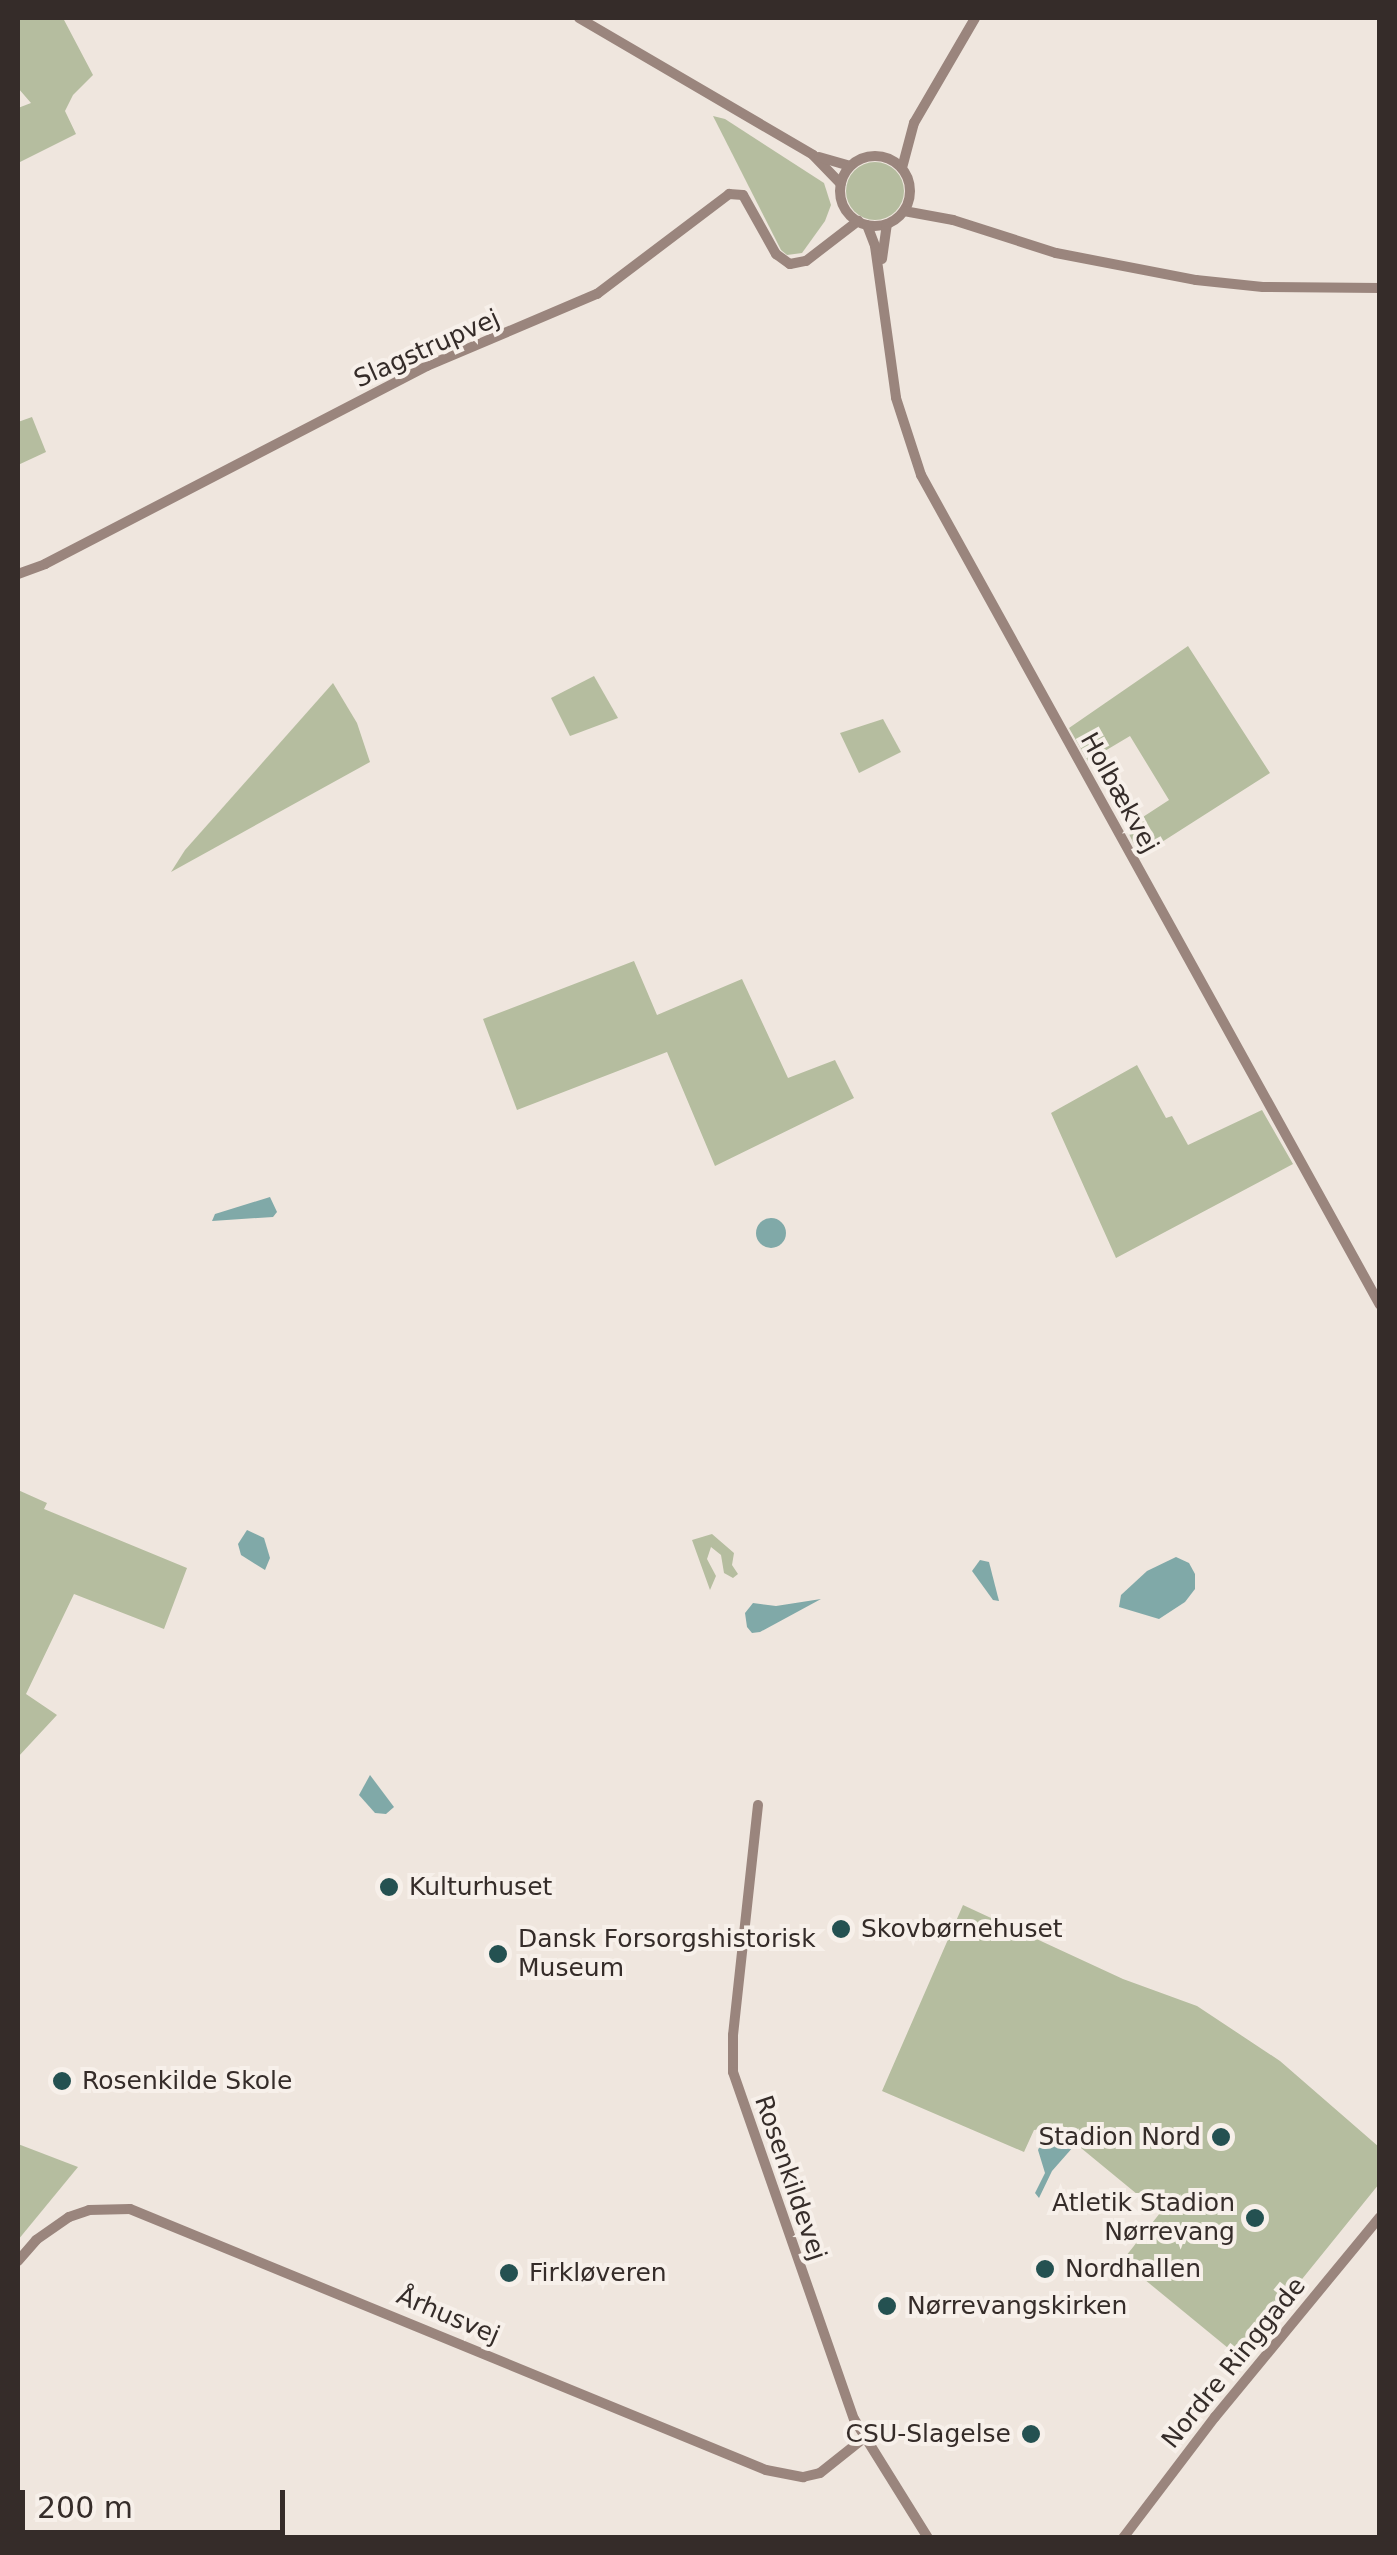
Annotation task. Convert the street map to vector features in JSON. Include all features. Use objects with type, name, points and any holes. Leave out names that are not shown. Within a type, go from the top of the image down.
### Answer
[{"type":"street","points":[[579,18],[813,155],[850,166]]},
{"type":"street","points":[[884,157],[914,123],[974,18]]},
{"type":"street","points":[[811,257],[862,223],[887,224],[904,211],[910,194],[902,168],[914,123]]},
{"type":"street","points":[[813,155],[841,184],[846,210],[862,223]]},
{"type":"street","points":[[841,184],[850,166],[866,157],[884,157],[902,168]]},
{"type":"street","name":"Slagstrupvej","points":[[18,574],[45,564],[428,366],[598,294],[729,194],[744,195],[780,258],[795,264],[811,257]]},
{"type":"street","points":[[910,194],[953,220]]},
{"type":"street","points":[[811,257],[846,210]]},
{"type":"street","points":[[904,211],[953,220],[1056,252],[1196,280],[1333,290],[1380,288]]},
{"type":"street","name":"Holbækvej","points":[[862,223],[880,280],[896,398],[921,475],[1380,1305]]},
{"type":"street","name":"Holbækvej","points":[[880,280],[887,224]]},
{"type":"street","name":"Rosenkildevej","points":[[758,1805],[732,2035],[732,2072],[864,2438],[928,2538]]},
{"type":"street","name":"Århusvej","points":[[18,2261],[36,2240],[69,2216],[88,2210],[130,2209],[766,2470],[804,2477],[820,2473],[864,2438]]},
{"type":"street","name":"Nordre Ringgade","points":[[1123,2538],[1215,2417],[1380,2217]]},
{"type":"green space","points":[[18,18],[63,18],[93,75],[73,95],[65,111],[76,134],[18,163],[18,108],[31,103],[18,88]]},
{"type":"green space","points":[[713,116],[725,119],[824,183],[831,205],[825,221],[802,253],[787,255],[781,250]]},
{"type":"green space","points":[[875,162],[896,170],[904,191],[896,212],[875,220],[854,212],[846,191],[854,170]]},
{"type":"green space","points":[[32,417],[46,452],[18,465],[18,422]]},
{"type":"green space","points":[[1188,646],[1270,773],[1140,856],[1126,828],[1169,800],[1130,736],[1088,761],[1069,728]]},
{"type":"green space","points":[[594,676],[618,718],[570,736],[551,698]]},
{"type":"green space","points":[[333,683],[357,723],[370,762],[171,872],[185,850]]},
{"type":"green space","points":[[883,719],[901,752],[859,773],[840,733]]},
{"type":"green space","points":[[634,961],[657,1015],[742,979],[788,1078],[835,1060],[854,1098],[715,1166],[667,1052],[517,1110],[483,1019]]},
{"type":"green space","points":[[1137,1065],[1166,1118],[1172,1116],[1188,1145],[1262,1110],[1293,1164],[1116,1258],[1051,1113]]},
{"type":"green space","points":[[18,1490],[47,1503],[44,1509],[187,1568],[164,1629],[74,1594],[26,1694],[57,1715],[18,1757]]},
{"type":"green space","points":[[712,1534],[734,1553],[732,1565],[738,1574],[733,1578],[724,1573],[721,1555],[711,1547],[707,1559],[716,1576],[710,1590],[692,1540]]},
{"type":"green space","name":"Stadion Nord","points":[[963,1905],[1123,1979],[1197,2006],[1280,2061],[1379,2147],[1379,2184],[1239,2357],[1122,2261],[1160,2213],[1081,2148],[1063,2126],[1034,2130],[1024,2152],[882,2091]]},
{"type":"green space","points":[[18,2144],[78,2167],[18,2240]]},
{"type":"water","points":[[270,1197],[277,1212],[273,1217],[212,1221],[215,1214]]},
{"type":"water","points":[[771,1218],[782,1222],[786,1233],[782,1244],[771,1248],[760,1244],[756,1233],[760,1222]]},
{"type":"water","points":[[247,1530],[264,1538],[270,1558],[265,1570],[241,1555],[238,1544]]},
{"type":"water","points":[[1176,1557],[1189,1563],[1195,1574],[1195,1589],[1185,1602],[1159,1619],[1119,1607],[1121,1595],[1147,1571]]},
{"type":"water","points":[[980,1560],[989,1562],[999,1601],[993,1600],[972,1571]]},
{"type":"water","points":[[821,1599],[760,1632],[752,1633],[747,1627],[745,1613],[753,1603],[776,1606]]},
{"type":"water","points":[[370,1775],[394,1807],[386,1814],[375,1813],[359,1795]]},
{"type":"water","points":[[1057,2130],[1074,2146],[1052,2171],[1039,2198],[1035,2193],[1045,2173],[1038,2150],[1043,2139]]},
{"type":"place","name":"Kulturhuset","points":[[389,1887]]},
{"type":"place","name":"Skovbørnehuset","points":[[841,1929]]},
{"type":"place","name":"Dansk Forsorgshistorisk Museum","points":[[498,1954]]},
{"type":"place","name":"Rosenkilde Skole","points":[[62,2081]]},
{"type":"place","name":"Stadion Nord","points":[[1221,2137]]},
{"type":"place","name":"Atletik Stadion Nørrevang","points":[[1255,2218]]},
{"type":"place","name":"Nordhallen","points":[[1045,2269]]},
{"type":"place","name":"Firkløveren","points":[[509,2273]]},
{"type":"place","name":"Nørrevangskirken","points":[[887,2306]]},
{"type":"place","name":"CSU-Slagelse","points":[[1031,2434]]}]
